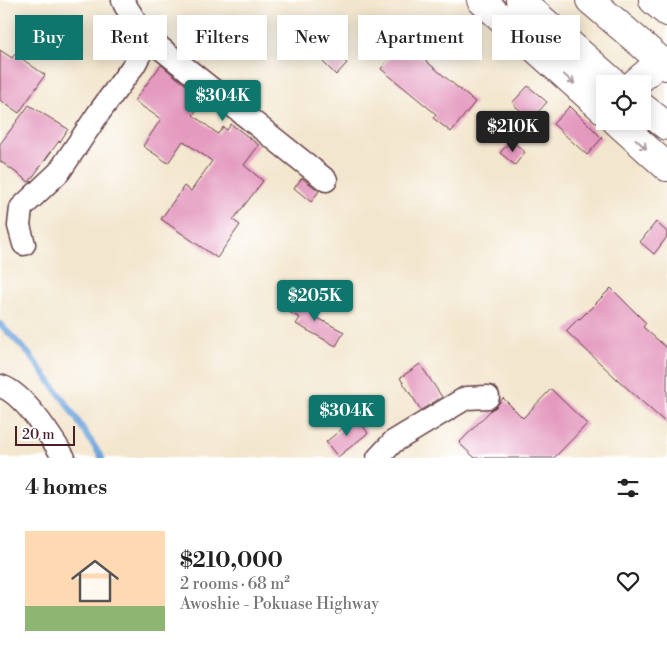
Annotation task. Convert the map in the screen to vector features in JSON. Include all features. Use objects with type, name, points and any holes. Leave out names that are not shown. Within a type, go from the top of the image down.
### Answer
[{"type":"main road","points":[[480,0],[596,104]]},
{"type":"main road","points":[[520,0],[605,75]]},
{"type":"main road","points":[[590,0],[664,64],[648,75]]},
{"type":"main road","points":[[653,0],[667,12]]},
{"type":"main road","points":[[651,114],[667,126]]},
{"type":"main road","points":[[626,130],[667,167]]},
{"type":"street","points":[[123,0],[131,15]]},
{"type":"street","points":[[167,53],[326,180]]},
{"type":"street","points":[[24,244],[19,226],[21,208],[60,172],[137,60]]},
{"type":"street","points":[[0,386],[11,391],[29,408],[64,458]]},
{"type":"street","points":[[378,458],[393,442],[466,398],[488,397]]},
{"type":"building","points":[[0,50],[12,58],[15,54],[15,60],[24,60],[45,75],[19,113],[0,100]]},
{"type":"building","points":[[325,60],[344,60],[347,63],[336,75],[323,62]]},
{"type":"building","points":[[388,60],[425,60],[475,102],[451,132],[433,118],[436,114],[381,69]]},
{"type":"building","points":[[161,65],[204,100],[193,115],[218,134],[223,127],[227,130],[231,124],[259,145],[244,165],[263,181],[233,220],[240,225],[217,258],[161,219],[184,186],[191,191],[212,161],[183,141],[168,163],[143,146],[161,119],[134,101]]},
{"type":"building","points":[[528,86],[547,102],[531,120],[512,103]]},
{"type":"building","points":[[29,105],[68,129],[29,182],[0,161],[0,144]]},
{"type":"building","points":[[570,106],[602,138],[587,155],[553,124]]},
{"type":"building","points":[[511,140],[525,152],[515,165],[500,153]]},
{"type":"building","points":[[302,178],[319,191],[311,202],[294,188]]},
{"type":"building","points":[[656,222],[667,232],[667,237],[654,254],[640,242]]},
{"type":"building","points":[[611,288],[646,323],[643,327],[667,348],[667,424],[566,331]]},
{"type":"building","points":[[298,297],[318,310],[314,316],[344,332],[336,346],[296,324],[300,318],[289,312]]},
{"type":"building","points":[[420,364],[442,397],[421,410],[400,378]]},
{"type":"building","points":[[551,389],[587,424],[554,458],[475,458],[459,443],[503,398],[523,418]]},
{"type":"building","points":[[356,417],[368,433],[338,457],[326,442]]},
{"type":"waterway","points":[[0,324],[30,355],[66,403],[102,458]]}]
